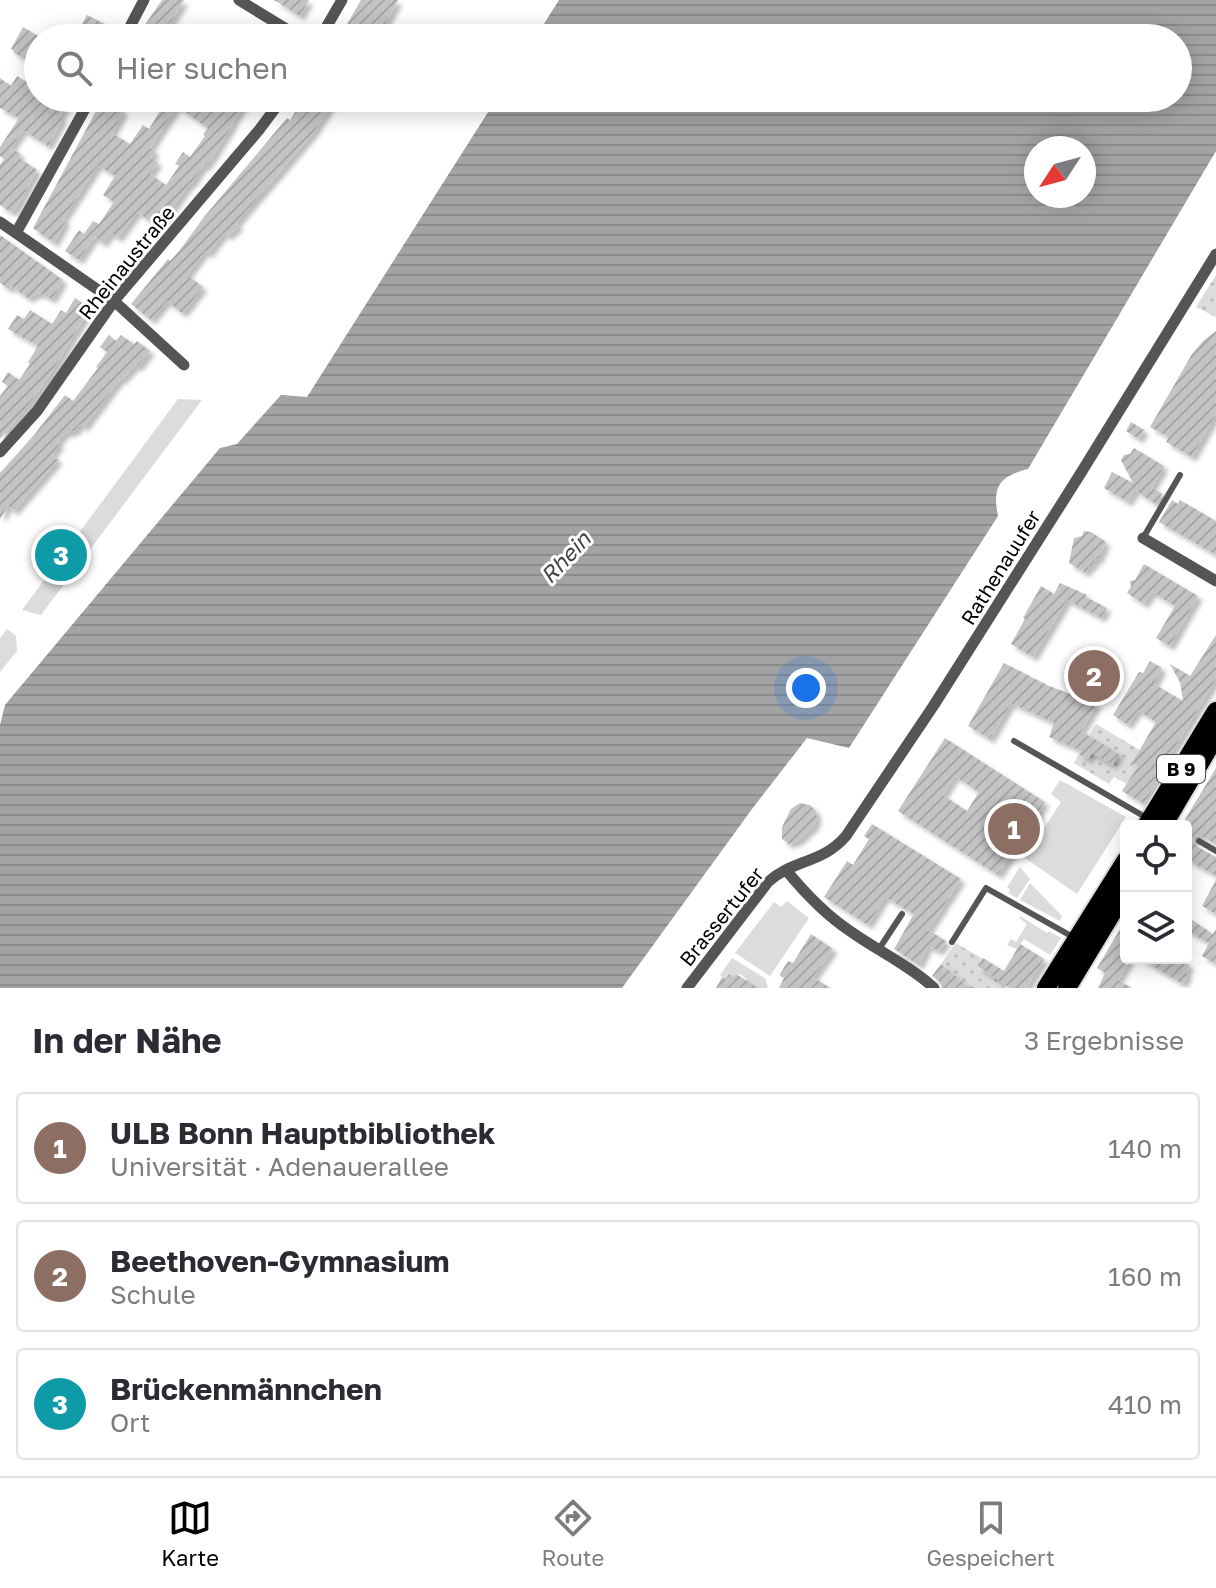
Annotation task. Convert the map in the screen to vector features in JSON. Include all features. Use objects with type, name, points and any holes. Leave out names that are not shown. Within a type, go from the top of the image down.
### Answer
[{"type":"main road","name":"B 9","points":[[1161,820],[1216,711]]},
{"type":"main road","name":"B 9","points":[[1162,820],[1216,736]]},
{"type":"main road","points":[[1046,988],[1120,869]]},
{"type":"main road","points":[[1067,988],[1125,892]]},
{"type":"street","points":[[131,24],[144,0]]},
{"type":"street","points":[[239,0],[278,24]]},
{"type":"street","points":[[328,24],[342,0]]},
{"type":"street","points":[[16,233],[83,112]]},
{"type":"street","name":"Rheinaustraße","points":[[0,452],[37,411],[114,301],[272,112]]},
{"type":"street","points":[[0,222],[114,301],[184,365]]},
{"type":"street","name":"Rathenauufer","points":[[786,870],[831,851],[862,814],[1079,476],[1216,254]]},
{"type":"street","points":[[1143,538],[1216,581]]},
{"type":"street","points":[[786,870],[802,889],[848,930],[920,975],[934,988]]},
{"type":"street","name":"Brassertufer","points":[[687,988],[768,882],[786,870]]},
{"type":"lane","points":[[1143,538],[1180,475]]},
{"type":"lane","points":[[1014,741],[1152,820]]},
{"type":"lane","points":[[1199,841],[1216,851]]},
{"type":"lane","points":[[952,942],[986,888],[1076,939]]},
{"type":"lane","points":[[879,949],[902,914]]},
{"type":"shaded area","points":[[1216,275],[1216,317],[1196,307]]},
{"type":"shaded area","points":[[178,399],[202,400],[41,615],[22,610]]},
{"type":"shaded area","points":[[7,629],[16,636],[17,651],[0,672],[0,638]]},
{"type":"shaded area","points":[[1096,724],[1140,750],[1134,764],[1138,766],[1127,784],[1114,777],[1109,784],[1074,763],[1079,754],[1088,759],[1098,742],[1089,736]]},
{"type":"shaded area","points":[[1060,780],[1126,817],[1120,820],[1120,826],[1077,894],[1025,858],[1061,802],[1051,794]]},
{"type":"shaded area","points":[[1020,867],[1030,879],[1017,898],[1008,893],[1010,890],[1007,887]]},
{"type":"shaded area","points":[[1030,883],[1062,916],[1060,921],[1020,900]]},
{"type":"shaded area","points":[[787,901],[809,918],[770,976],[735,953],[774,902],[781,907]]},
{"type":"shaded area","points":[[1020,916],[1061,938],[1050,955],[1024,939],[1017,949],[1007,945],[1011,939],[1016,942],[1027,924]]},
{"type":"shaded area","points":[[956,943],[983,959],[978,968],[1000,981],[1008,982],[1004,988],[970,988],[941,964]]},
{"type":"shaded area","points":[[732,958],[765,978],[768,988],[752,988],[740,974],[734,977],[729,974],[726,979],[720,975]]},
{"type":"water","name":"Rhein","points":[[559,0],[1216,0],[1216,151],[1028,469],[1010,475],[1000,484],[996,497],[998,516],[849,748],[807,738],[622,988],[0,988],[0,725],[5,705],[220,448],[237,444],[281,395],[307,397],[488,112],[1192,112],[1192,24],[544,24]]},
{"type":"building","points":[[162,0],[184,0],[170,24],[145,24]]},
{"type":"building","points":[[274,0],[309,0],[300,16]]},
{"type":"building","points":[[361,0],[398,0],[385,24],[347,24]]},
{"type":"building","points":[[87,15],[105,24],[82,24]]},
{"type":"building","points":[[23,27],[24,59],[11,49]]},
{"type":"building","points":[[17,76],[24,80],[24,112],[62,112],[60,117],[63,118],[48,146],[23,130],[11,148],[37,170],[11,212],[0,205],[0,165],[4,159],[0,156],[0,147],[19,118],[0,108],[0,78],[11,86]]},
{"type":"building","points":[[95,112],[123,112],[112,133],[130,144],[143,125],[149,129],[159,112],[173,112],[150,148],[155,151],[151,158],[158,162],[150,174],[166,185],[179,166],[175,164],[183,152],[190,157],[208,128],[185,112],[239,112],[211,159],[159,227],[137,212],[118,238],[111,233],[103,243],[94,237],[79,260],[65,251],[79,230],[84,234],[93,221],[99,224],[114,202],[103,195],[115,176],[98,165],[63,219],[66,221],[54,243],[33,228]]},
{"type":"building","points":[[295,112],[326,112],[314,132],[236,223],[239,226],[228,236],[224,233],[187,275],[203,287],[187,308],[182,313],[167,301],[151,320],[131,304],[168,259],[170,261],[180,250],[287,118],[290,120]]},
{"type":"building","points":[[0,235],[63,280],[52,299],[39,293],[28,298],[11,286],[9,289],[0,283]]},
{"type":"building","points":[[75,298],[90,308],[49,376],[0,439],[0,396],[8,386],[2,382],[8,372],[19,380],[38,346],[8,329],[17,315],[24,319],[30,310],[52,324],[61,310],[66,313]]},
{"type":"building","points":[[1216,331],[1216,414],[1192,457],[1166,442],[1169,437],[1150,427],[1192,354]]},
{"type":"building","points":[[109,335],[116,341],[121,335],[134,344],[137,341],[150,351],[138,367],[135,365],[120,379],[84,427],[80,424],[75,431],[65,433],[52,454],[58,460],[14,511],[8,506],[0,519],[0,473],[65,395],[73,401],[107,352],[100,347]]},
{"type":"building","points":[[1131,422],[1144,430],[1139,439],[1126,431]]},
{"type":"building","points":[[1134,448],[1164,466],[1152,487],[1162,494],[1156,504],[1136,489],[1128,502],[1104,488],[1112,472],[1133,483],[1121,460]]},
{"type":"building","points":[[1172,500],[1178,504],[1180,500],[1216,521],[1216,555],[1159,522]]},
{"type":"building","points":[[1084,531],[1106,542],[1098,560],[1089,566],[1086,573],[1069,563],[1074,538],[1082,536]]},
{"type":"building","points":[[1144,564],[1198,596],[1170,646],[1156,638],[1175,606],[1152,592],[1144,604],[1127,593],[1130,581],[1135,580]]},
{"type":"building","points":[[1060,583],[1107,608],[1101,618],[1067,600],[1033,657],[1011,644],[1041,586],[1054,594]]},
{"type":"building","points":[[1216,635],[1216,679],[1144,804],[1122,791],[1138,766],[1132,763],[1156,722],[1138,710],[1128,725],[1113,715],[1139,672],[1143,673],[1150,661],[1162,668],[1154,684],[1183,701],[1180,682],[1170,664],[1190,676]]},
{"type":"building","points":[[1004,663],[1049,686],[1097,704],[1081,731],[1119,754],[1112,765],[1092,753],[1088,759],[1079,754],[1081,751],[1049,737],[1054,723],[1011,703],[990,739],[968,726]]},
{"type":"building","points":[[945,738],[1045,802],[998,875],[898,811]],"holes":[[[955,776],[979,792],[967,811],[943,795]]]},
{"type":"building","points":[[1216,768],[1216,844],[1200,835],[1193,840],[1196,846],[1216,857],[1216,876],[1192,862],[1192,820],[1185,820]]},
{"type":"building","points":[[800,803],[810,805],[816,811],[817,819],[798,841],[789,844],[782,839],[782,827],[791,809]]},
{"type":"building","points":[[872,824],[961,879],[928,930],[946,942],[939,951],[928,946],[919,965],[894,949],[914,914],[885,897],[868,925],[824,897],[847,861],[853,865],[869,839],[864,836]]},
{"type":"building","points":[[1216,880],[1216,914],[1202,906]]},
{"type":"building","points":[[1192,920],[1213,934],[1216,929],[1216,964],[1202,956],[1209,943],[1192,933]]},
{"type":"building","points":[[1120,929],[1120,964],[1127,964],[1118,980],[1132,988],[1098,988],[1105,973],[1097,968]]},
{"type":"building","points":[[811,934],[833,949],[813,977],[830,988],[779,988],[784,978],[780,974],[788,961],[793,963]]},
{"type":"building","points":[[1020,944],[1044,959],[1026,988],[1010,988],[978,967],[983,958],[1004,971]]},
{"type":"building","points":[[941,964],[970,988],[942,988],[932,976]]},
{"type":"building","points":[[1149,964],[1190,965],[1183,984]]},
{"type":"building","points":[[729,974],[734,977],[736,974],[758,988],[716,988],[722,977],[726,979]]},
{"type":"place","name":"Brückenmännchen","points":[[61,555]]},
{"type":"place","name":"Beethoven-Gymnasium","points":[[1094,676]]},
{"type":"place","name":"ULB Bonn Hauptbibliothek","points":[[1014,829]]}]
